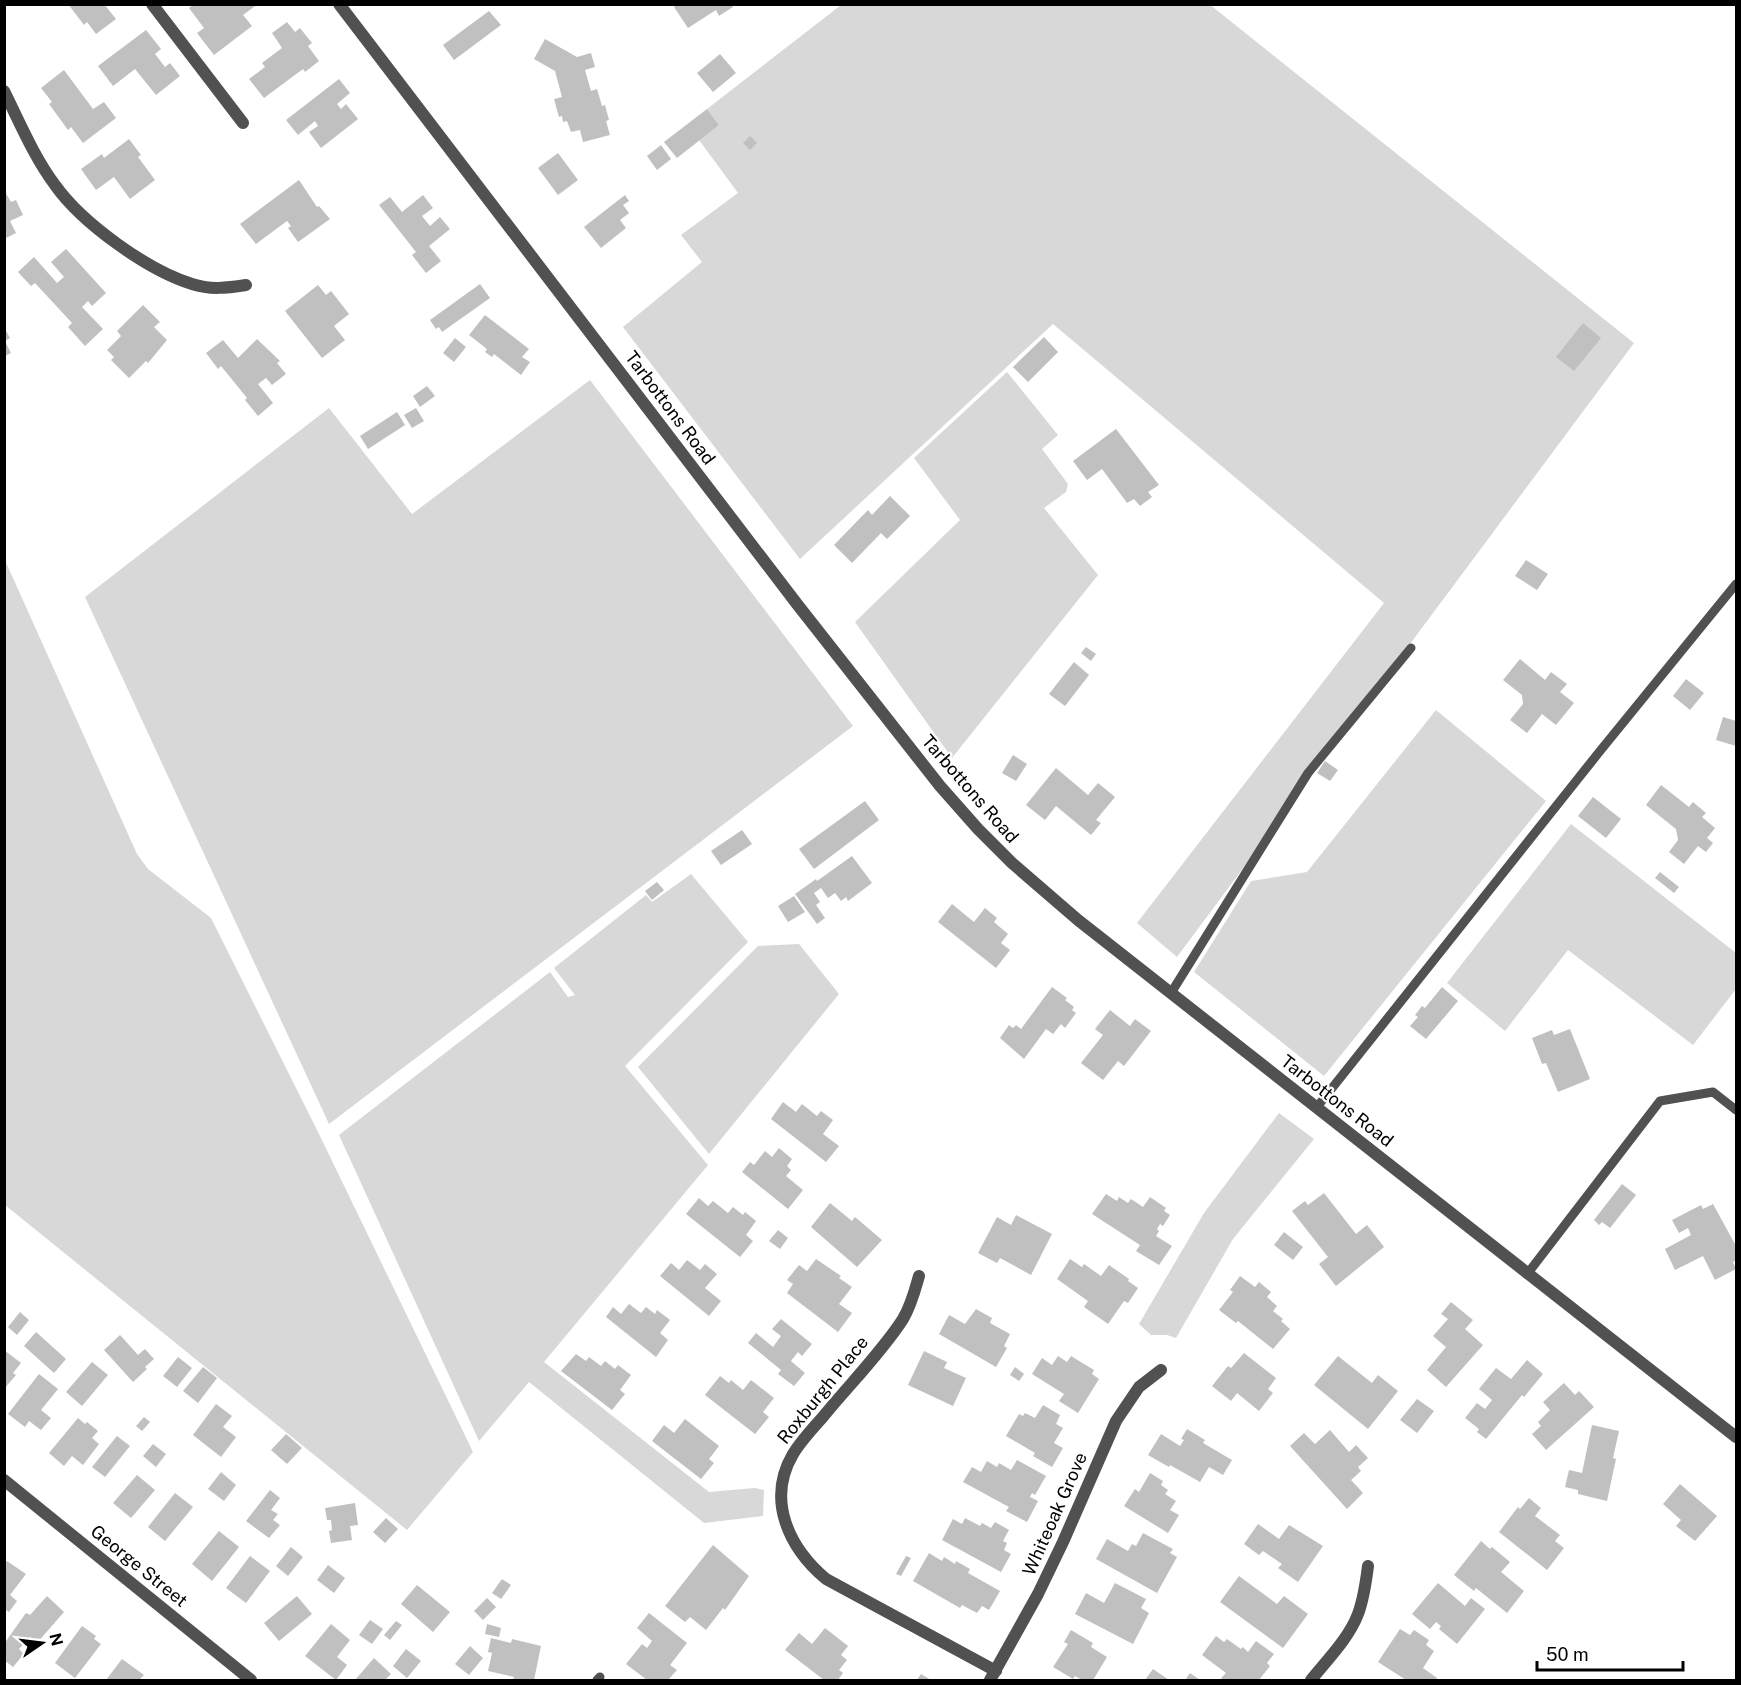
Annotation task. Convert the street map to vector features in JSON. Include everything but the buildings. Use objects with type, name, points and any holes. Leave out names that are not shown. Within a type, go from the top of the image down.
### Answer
[{"type":"street","points":[[152,4],[243,123]]},
{"type":"street","name":"Tarbottons Road","points":[[339,4],[797,604],[958,808],[1040,888],[1737,1437]]},
{"type":"street","points":[[4,92],[55,185],[82,216],[155,268],[192,284],[218,289],[246,285]]},
{"type":"street","name":"Roxburgh Place","points":[[919,1276],[904,1317],[793,1455],[782,1486],[784,1518],[798,1550],[826,1579],[993,1676]]},
{"type":"street","name":"Whiteoak Grove","points":[[993,1676],[1038,1594],[1116,1421],[1139,1387],[1161,1370]]},
{"type":"street","name":"George Street","points":[[4,1480],[251,1680]]},
{"type":"street","points":[[1311,1680],[1347,1634],[1358,1615],[1368,1566]]},
{"type":"lane","points":[[1317,1107],[1600,751],[1737,584]]},
{"type":"lane","points":[[1171,993],[1308,773],[1411,648]]},
{"type":"lane","points":[[1528,1273],[1660,1101],[1713,1092],[1737,1110]]},
{"type":"shaded area","points":[[1209,4],[1634,343],[1177,957],[1137,923],[1384,603],[1053,324],[800,559],[623,327],[702,262],[681,235],[738,193],[699,140],[719,125],[707,109],[841,5]]},
{"type":"shaded area","points":[[1007,372],[1058,435],[1042,449],[1068,484],[1066,492],[1044,508],[1098,575],[952,758],[855,622],[960,520],[914,458]]},
{"type":"shaded area","points":[[590,380],[853,726],[329,1124],[85,597],[329,408],[412,514]]},
{"type":"shaded area","points":[[4,558],[137,854],[148,869],[211,918],[319,1134],[473,1452],[407,1530],[5,1205]]},
{"type":"shaded area","points":[[1436,710],[1546,801],[1324,1076],[1194,972],[1251,881],[1307,872]]},
{"type":"shaded area","points":[[1571,824],[1736,953],[1736,989],[1693,1045],[1568,950],[1505,1031],[1447,983]]},
{"type":"shaded area","points":[[691,874],[748,942],[625,1066],[708,1165],[544,1362],[709,1492],[755,1488],[764,1490],[763,1516],[704,1523],[529,1382],[479,1441],[339,1135],[550,972],[568,997],[575,995],[554,968],[646,895],[652,902]]},
{"type":"shaded area","points":[[799,944],[839,994],[709,1154],[638,1067],[758,946]]},
{"type":"shaded area","points":[[1279,1113],[1314,1139],[1233,1239],[1176,1338],[1167,1335],[1151,1335],[1139,1324],[1204,1213]]}]
